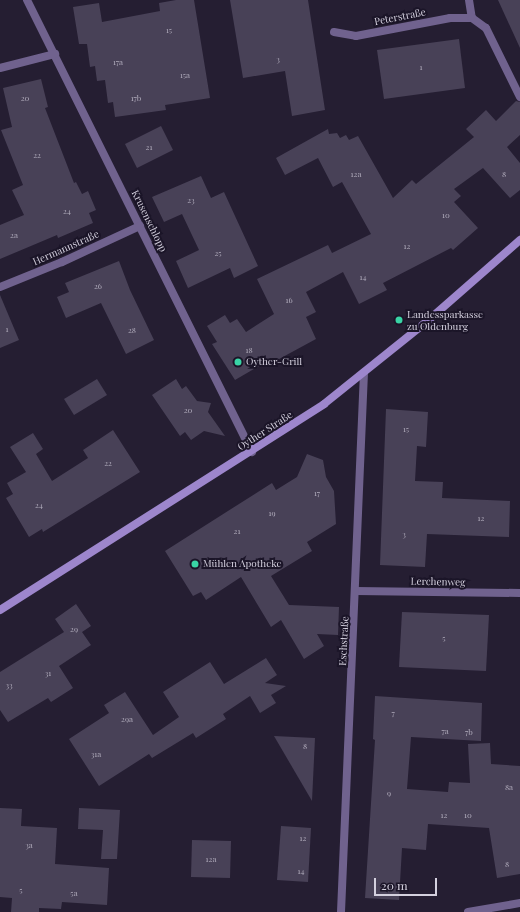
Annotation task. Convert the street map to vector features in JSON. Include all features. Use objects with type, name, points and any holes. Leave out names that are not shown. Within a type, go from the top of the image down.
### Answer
[{"type":"main road","name":"Oyther Straße","points":[[0,610],[252,452],[324,404],[520,240]]},
{"type":"street","name":"Krusenschlopp","points":[[27,0],[252,452]]},
{"type":"street","points":[[469,0],[472,18],[486,28],[520,97]]},
{"type":"street","name":"Peterstraße","points":[[334,32],[356,36],[450,18],[472,18]]},
{"type":"street","points":[[0,68],[55,54]]},
{"type":"street","name":"Hermannstraße","points":[[0,287],[62,262],[140,226]]},
{"type":"street","name":"Eschstraße","points":[[341,912],[356,591],[364,372]]},
{"type":"street","name":"Lerchenweg","points":[[356,591],[520,593]]},
{"type":"street","points":[[468,912],[520,903]]},
{"type":"building","points":[[176,0],[194,0],[210,98],[165,105],[166,110],[115,117],[113,102],[108,103],[105,80],[97,81],[95,66],[90,67],[87,44],[79,44],[73,7],[99,3],[102,22],[160,11],[159,3]]},
{"type":"building","points":[[230,0],[308,0],[325,110],[292,116],[285,71],[243,78]]},
{"type":"building","points":[[498,0],[520,0],[520,48]]},
{"type":"building","points":[[459,39],[465,88],[384,99],[377,50]]},
{"type":"building","points":[[41,79],[48,107],[45,108],[74,183],[76,182],[82,194],[88,191],[96,210],[89,213],[93,223],[58,238],[57,235],[0,259],[0,225],[24,215],[12,190],[23,185],[1,130],[12,127],[3,88]]},
{"type":"building","points":[[516,101],[520,102],[520,135],[507,147],[520,163],[520,190],[510,198],[483,168],[454,189],[461,196],[454,202],[478,228],[453,250],[451,248],[383,283],[387,290],[359,304],[343,272],[306,292],[316,312],[306,317],[316,339],[268,365],[266,362],[235,380],[212,344],[217,342],[207,326],[225,315],[230,323],[237,319],[246,332],[274,314],[257,279],[328,245],[332,253],[371,234],[342,182],[333,187],[318,158],[285,175],[276,158],[328,129],[329,134],[337,133],[340,138],[346,135],[349,140],[358,136],[393,198],[412,180],[416,184],[474,137],[466,129],[486,110],[496,121]]},
{"type":"building","points":[[161,126],[173,150],[137,168],[125,144]]},
{"type":"building","points":[[201,176],[211,198],[224,192],[258,266],[234,278],[230,268],[188,288],[176,261],[199,250],[182,214],[164,222],[152,197]]},
{"type":"building","points":[[119,261],[130,290],[154,340],[126,354],[101,303],[66,318],[57,297],[69,292],[65,283]]},
{"type":"building","points":[[0,295],[19,340],[0,348]]},
{"type":"building","points":[[97,379],[107,395],[74,415],[64,399]]},
{"type":"building","points":[[176,379],[182,389],[186,386],[197,401],[211,403],[208,412],[225,436],[204,431],[191,440],[185,432],[180,436],[152,395]]},
{"type":"building","points":[[386,409],[428,412],[426,447],[417,446],[415,481],[443,482],[442,498],[510,501],[509,537],[427,534],[425,567],[380,565]]},
{"type":"building","points":[[113,430],[140,472],[43,532],[42,529],[29,537],[6,498],[13,494],[7,483],[26,472],[10,447],[33,433],[43,449],[36,454],[52,481],[88,458],[83,450]]},
{"type":"building","points":[[307,454],[323,460],[326,477],[334,491],[336,524],[307,542],[312,551],[271,576],[289,605],[339,607],[338,635],[317,634],[324,646],[304,659],[281,620],[271,627],[241,577],[206,600],[201,592],[193,596],[165,551],[272,483],[276,490],[297,477]]},
{"type":"building","points":[[76,604],[91,626],[82,632],[91,645],[59,666],[73,688],[51,702],[48,698],[8,722],[0,710],[0,672],[64,632],[55,619]]},
{"type":"building","points":[[402,612],[489,615],[486,671],[399,667]]},
{"type":"building","points":[[266,658],[277,675],[265,683],[286,686],[271,695],[276,703],[260,713],[250,696],[223,714],[226,719],[196,738],[193,733],[152,758],[149,754],[99,786],[69,739],[109,713],[104,705],[125,692],[153,735],[179,717],[163,692],[210,662],[224,684]]},
{"type":"building","points":[[375,696],[482,703],[481,741],[411,737],[407,789],[448,792],[449,782],[470,783],[468,744],[490,743],[491,764],[520,766],[520,874],[497,878],[489,828],[428,824],[426,850],[402,848],[399,900],[365,898],[375,740],[373,739]]},
{"type":"building","points":[[274,736],[315,738],[312,801]]},
{"type":"building","points":[[0,808],[22,809],[21,826],[57,828],[55,864],[109,868],[107,905],[62,902],[61,909],[39,908],[39,912],[11,912],[12,898],[0,897]]},
{"type":"building","points":[[79,808],[120,810],[117,859],[101,859],[103,830],[78,829]]},
{"type":"building","points":[[281,826],[311,828],[308,882],[277,880]]},
{"type":"building","points":[[192,840],[231,841],[230,878],[191,877]]},
{"type":"place","name":"Landessparkasse zu Oldenburg","points":[[399,320]]},
{"type":"place","name":"Oyther-Grill","points":[[238,362]]},
{"type":"place","name":"Mühlen Apotheke","points":[[195,564]]}]
